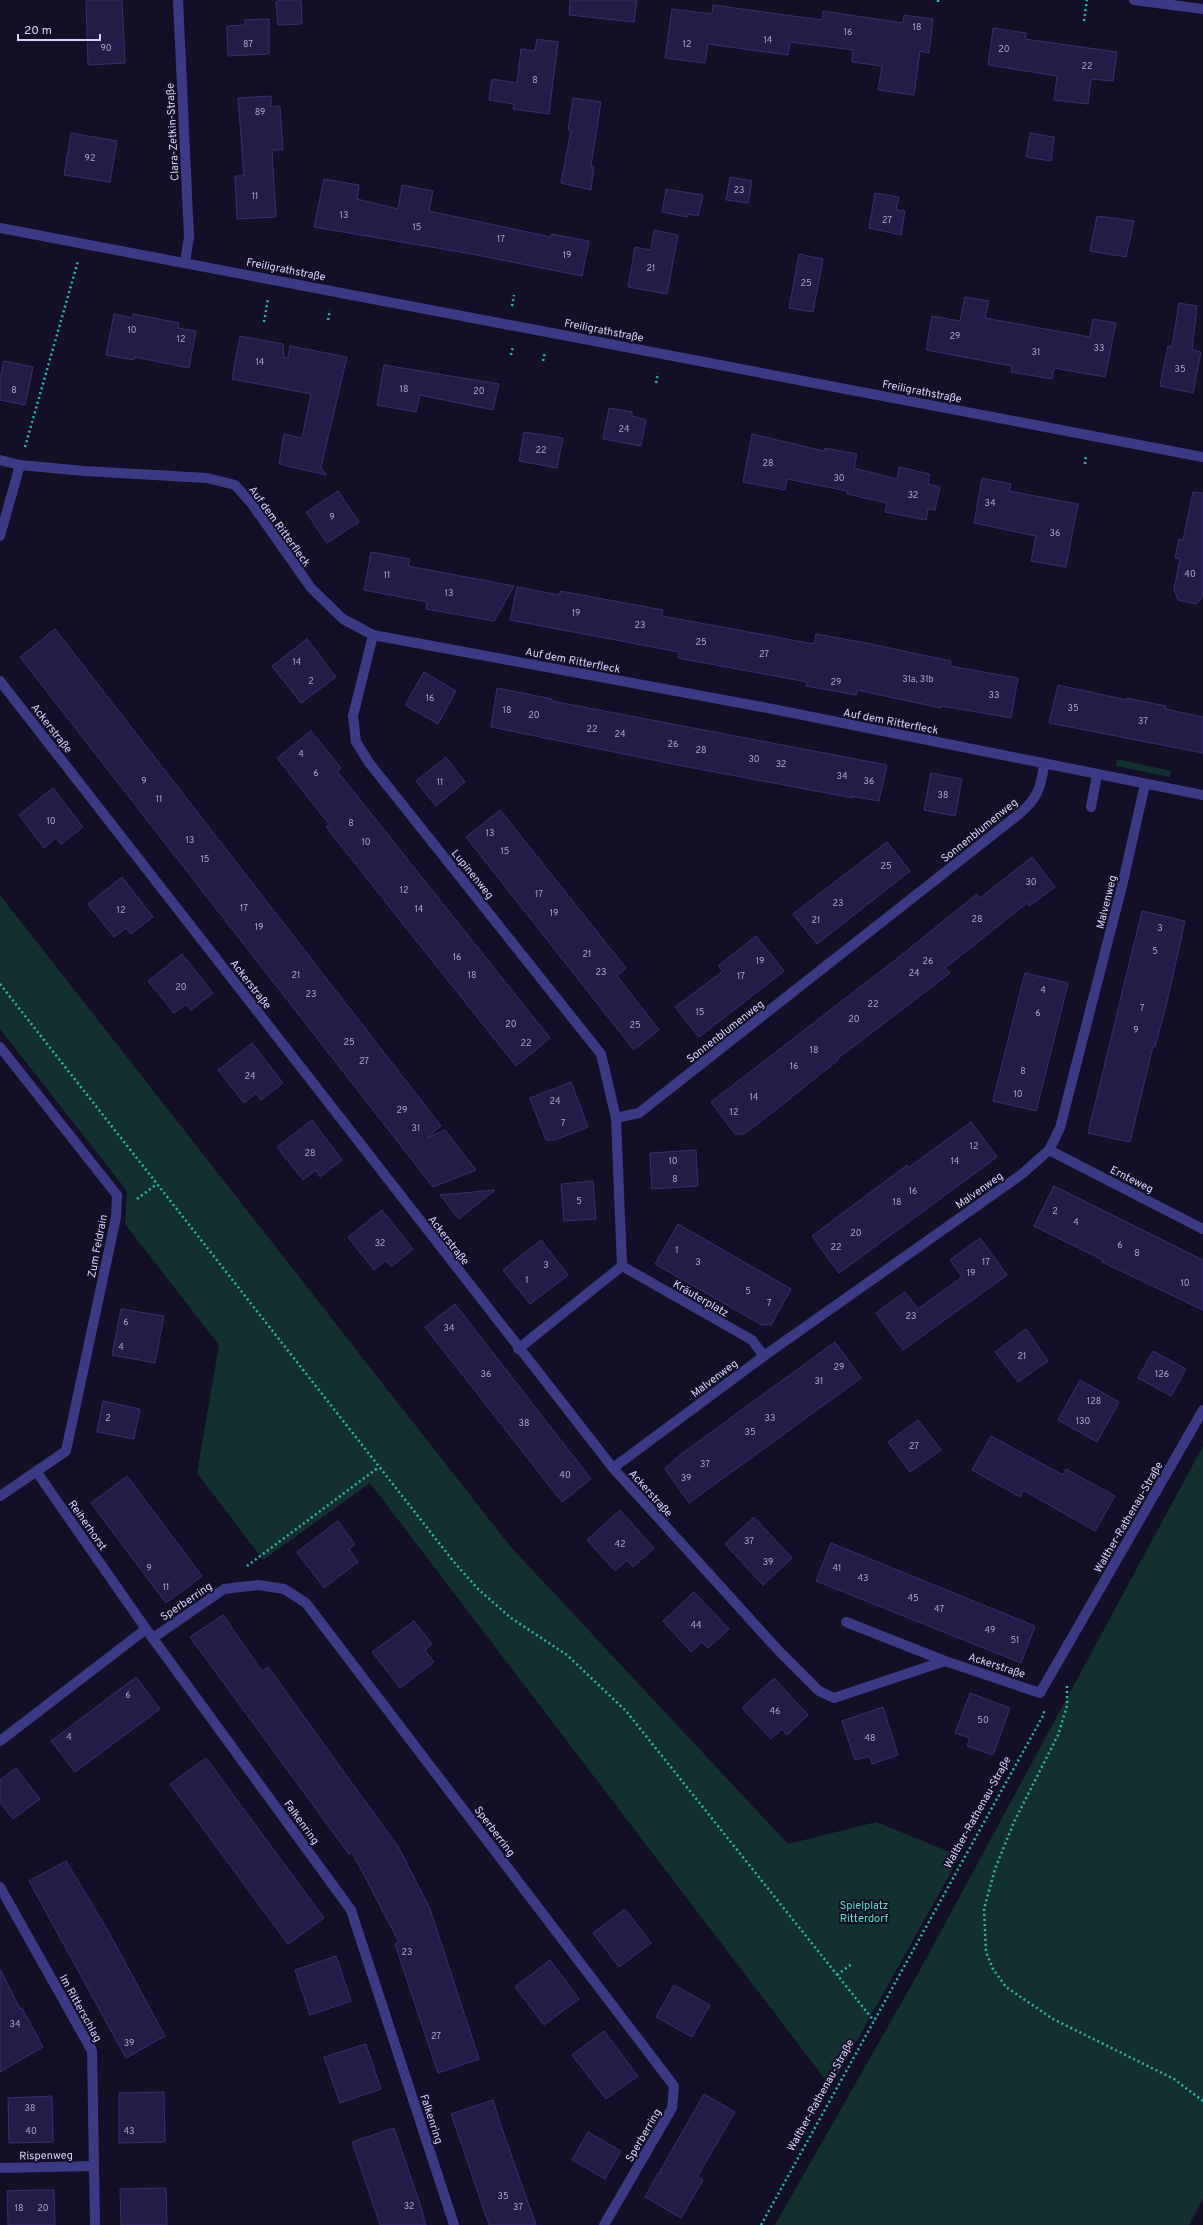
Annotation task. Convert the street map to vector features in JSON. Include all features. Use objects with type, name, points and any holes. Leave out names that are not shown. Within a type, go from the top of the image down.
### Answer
[{"type":"street","name":"Clara-Zetkin-Straße","points":[[178,0],[189,237],[185,262]]},
{"type":"street","points":[[1134,0],[1203,10]]},
{"type":"street","name":"Freiligrathstraße","points":[[0,228],[1203,457]]},
{"type":"street","name":"Auf dem Ritterfleck","points":[[0,460],[20,465],[207,478],[235,485],[252,504],[311,588],[343,619],[373,635],[762,707],[1203,795]]},
{"type":"street","points":[[0,536],[20,465]]},
{"type":"street","name":"Lupinenweg","points":[[373,635],[353,716],[356,742],[370,764],[600,1054],[616,1118]]},
{"type":"street","name":"Ackerstraße","points":[[0,681],[612,1468],[779,1651],[819,1691],[834,1698],[945,1661]]},
{"type":"street","name":"Sonnenblumenweg","points":[[616,1118],[639,1113],[1030,805],[1041,787],[1044,764]]},
{"type":"street","points":[[1091,807],[1097,775]]},
{"type":"street","name":"Malvenweg","points":[[612,1468],[764,1356],[1022,1174],[1049,1150],[1060,1128],[1123,882],[1145,784]]},
{"type":"street","name":"Zum Feldrain","points":[[0,1046],[117,1195],[116,1217],[66,1451],[36,1471]]},
{"type":"street","points":[[518,1349],[622,1266],[616,1118]]},
{"type":"street","name":"Ernteweg","points":[[1049,1150],[1203,1229]]},
{"type":"street","name":"Kräuterplatz","points":[[622,1266],[752,1340],[764,1356]]},
{"type":"street","name":"Walther-Rathenau-Straße","points":[[1040,1693],[1203,1410]]},
{"type":"street","points":[[0,1496],[36,1471]]},
{"type":"street","name":"Reiherhorst","points":[[36,1471],[146,1629]]},
{"type":"street","name":"Sperberring","points":[[153,1638],[224,1589],[258,1585],[284,1589],[306,1603],[674,2086],[672,2108],[604,2225]]},
{"type":"street","name":"Ackerstraße","points":[[846,1622],[945,1661],[1040,1693]]},
{"type":"street","points":[[0,1741],[146,1629]]},
{"type":"street","name":"Falkenring","points":[[146,1629],[351,1910],[454,2225]]},
{"type":"street","name":"Im Ritterschlag","points":[[0,1887],[92,2050],[94,2225]]},
{"type":"street","name":"Rispenweg","points":[[0,2168],[93,2166]]},
{"type":"path","points":[[1084,21],[1088,0]]},
{"type":"path","points":[[20,465],[83,243]]},
{"type":"path","points":[[0,984],[454,1562],[478,1589],[511,1618],[567,1655],[626,1710],[874,2021]]},
{"type":"path","points":[[133,1202],[157,1184]]},
{"type":"path","points":[[241,1571],[380,1467]]},
{"type":"path","points":[[1062,1655],[1066,1674],[1067,1706],[1058,1735],[1014,1822],[995,1869],[984,1909],[986,1952],[994,1969],[1006,1987],[1053,2019],[1092,2040],[1174,2079],[1203,2101]]},
{"type":"path","name":"Walther-Rathenau-Straße","points":[[761,2225],[1044,1714],[1040,1693]]},
{"type":"path","points":[[837,1975],[853,1963]]},
{"type":"green space","points":[[1117,759],[1171,771],[1170,777],[1116,766]]},
{"type":"green space","name":"Spielplatz Ritterdorf","points":[[0,895],[510,1546],[788,1844],[876,1822],[960,1856],[831,2087],[370,1483],[263,1560],[197,1473],[219,1345],[125,1224],[127,1191],[0,1029]]},
{"type":"green space","points":[[1203,1446],[1203,2198],[1189,2225],[775,2225],[920,1970]]},
{"type":"building","points":[[86,0],[122,0],[125,63],[88,65]]},
{"type":"building","points":[[281,0],[301,0],[302,24],[278,25],[276,2]]},
{"type":"building","points":[[570,0],[637,0],[634,22],[569,15]]},
{"type":"building","points":[[713,5],[822,20],[823,11],[903,23],[904,15],[933,19],[929,53],[920,51],[914,95],[878,90],[882,66],[852,62],[853,50],[790,42],[788,55],[708,44],[705,63],[665,58],[672,9],[712,14]]},
{"type":"building","points":[[269,19],[269,54],[228,56],[227,26],[245,25],[245,20]]},
{"type":"building","points":[[993,28],[1026,33],[1025,39],[1117,52],[1113,81],[1091,79],[1088,104],[1054,100],[1057,76],[988,65]]},
{"type":"building","points":[[537,39],[558,42],[549,114],[513,109],[514,104],[489,100],[492,79],[517,83],[521,49],[535,51]]},
{"type":"building","points":[[271,96],[271,107],[280,106],[283,150],[272,150],[276,217],[237,219],[235,176],[244,176],[238,98]]},
{"type":"building","points":[[573,98],[601,102],[591,166],[594,166],[591,190],[561,183],[571,130],[568,130]]},
{"type":"building","points":[[71,133],[117,141],[110,182],[64,175]]},
{"type":"building","points":[[1030,133],[1054,137],[1051,161],[1026,157]]},
{"type":"building","points":[[730,177],[752,181],[748,203],[726,200]]},
{"type":"building","points":[[324,179],[359,185],[357,199],[398,209],[402,185],[433,191],[429,211],[551,237],[551,234],[589,241],[582,276],[472,254],[314,227]]},
{"type":"building","points":[[666,189],[703,195],[698,216],[689,214],[687,217],[662,212]]},
{"type":"building","points":[[875,193],[899,197],[896,210],[905,211],[901,235],[869,228]]},
{"type":"building","points":[[1097,216],[1134,221],[1126,257],[1090,251]]},
{"type":"building","points":[[654,230],[678,235],[667,294],[628,287],[635,247],[651,250]]},
{"type":"building","points":[[799,254],[823,259],[813,312],[789,308]]},
{"type":"building","points":[[965,297],[989,301],[985,318],[1090,337],[1093,319],[1116,323],[1105,377],[1054,368],[1052,379],[1011,372],[1012,366],[926,350],[932,316],[960,321]]},
{"type":"building","points":[[1179,303],[1197,306],[1192,350],[1201,352],[1193,393],[1160,386],[1168,346],[1172,347]]},
{"type":"building","points":[[114,314],[132,318],[133,314],[179,323],[178,328],[196,331],[189,368],[135,357],[134,360],[106,355]]},
{"type":"building","points":[[240,336],[283,344],[284,358],[288,358],[290,346],[347,357],[321,467],[326,475],[279,464],[284,434],[302,438],[311,394],[232,379]]},
{"type":"building","points":[[4,361],[33,367],[25,405],[0,400],[0,379]]},
{"type":"building","points":[[384,365],[499,384],[493,410],[420,395],[416,412],[377,405]]},
{"type":"building","points":[[609,408],[632,412],[632,416],[646,420],[641,446],[603,439]]},
{"type":"building","points":[[524,432],[563,438],[557,468],[519,461]]},
{"type":"building","points":[[752,434],[824,451],[825,448],[857,454],[854,468],[897,479],[899,467],[930,474],[928,484],[940,487],[935,510],[928,509],[926,520],[885,512],[887,503],[847,494],[847,491],[787,479],[785,490],[743,482]]},
{"type":"building","points":[[982,478],[1011,484],[1009,491],[1078,504],[1066,567],[1031,561],[1036,536],[974,523]]},
{"type":"building","points":[[338,491],[359,522],[327,543],[306,512]]},
{"type":"building","points":[[1193,492],[1203,493],[1203,596],[1196,604],[1178,600],[1174,589],[1180,559],[1175,558],[1179,539],[1183,540]]},
{"type":"building","points":[[371,552],[410,559],[408,566],[514,586],[494,621],[426,609],[427,602],[364,590]]},
{"type":"building","points":[[517,587],[560,595],[560,591],[663,610],[662,616],[814,644],[816,634],[866,643],[951,661],[950,666],[1018,678],[1011,718],[942,706],[941,708],[857,690],[856,695],[806,686],[807,682],[678,658],[679,652],[510,620]]},
{"type":"building","points":[[55,629],[441,1126],[427,1138],[445,1130],[476,1170],[433,1187],[20,657]]},
{"type":"building","points":[[307,639],[336,677],[301,703],[272,666]]},
{"type":"building","points":[[424,672],[456,691],[438,724],[405,705]]},
{"type":"building","points":[[1058,685],[1127,700],[1127,698],[1166,706],[1165,709],[1203,717],[1203,753],[1049,723]]},
{"type":"building","points":[[497,688],[552,699],[552,701],[887,765],[879,801],[851,796],[853,798],[683,766],[491,727]]},
{"type":"building","points":[[311,731],[341,768],[337,771],[550,1038],[516,1066],[326,827],[329,824],[277,758]]},
{"type":"building","points":[[446,757],[465,782],[436,806],[416,781]]},
{"type":"building","points":[[931,773],[962,779],[955,816],[924,810]]},
{"type":"building","points":[[53,788],[83,827],[61,844],[56,838],[44,848],[19,815]]},
{"type":"building","points":[[500,810],[626,968],[617,976],[659,1030],[634,1050],[466,837]]},
{"type":"building","points":[[887,842],[910,871],[817,944],[793,914]]},
{"type":"building","points":[[1032,857],[1055,887],[1029,906],[1027,903],[945,968],[950,973],[837,1059],[838,1060],[778,1108],[744,1134],[735,1134],[711,1102],[894,961],[977,894],[980,898]]},
{"type":"building","points":[[122,877],[153,917],[131,934],[126,928],[114,937],[88,904]]},
{"type":"building","points":[[1142,911],[1185,921],[1167,1002],[1155,1047],[1153,1046],[1130,1142],[1088,1133]]},
{"type":"building","points":[[756,936],[784,971],[699,1037],[675,1007],[723,971],[718,966]]},
{"type":"building","points":[[182,954],[213,993],[191,1010],[186,1004],[174,1013],[148,981]]},
{"type":"building","points":[[1025,973],[1068,983],[1036,1111],[993,1101]]},
{"type":"building","points":[[252,1043],[283,1083],[261,1100],[256,1093],[244,1103],[218,1070]]},
{"type":"building","points":[[571,1082],[588,1127],[555,1140],[546,1140],[530,1098]]},
{"type":"building","points":[[312,1120],[342,1160],[320,1177],[316,1170],[303,1180],[277,1147]]},
{"type":"building","points":[[971,1122],[997,1157],[839,1273],[812,1236],[907,1165],[908,1168]]},
{"type":"building","points":[[696,1150],[698,1186],[652,1189],[650,1153]]},
{"type":"building","points":[[593,1181],[596,1219],[564,1221],[561,1184]]},
{"type":"building","points":[[1054,1186],[1203,1260],[1203,1310],[1102,1262],[1103,1260],[1034,1226]]},
{"type":"building","points":[[495,1190],[459,1219],[440,1195]]},
{"type":"building","points":[[382,1210],[413,1249],[391,1267],[386,1260],[374,1270],[348,1237]]},
{"type":"building","points":[[678,1224],[791,1289],[771,1325],[762,1325],[655,1264]]},
{"type":"building","points":[[980,1238],[1007,1275],[903,1350],[876,1313],[905,1292],[918,1309],[962,1277],[950,1260]]},
{"type":"building","points":[[541,1240],[568,1275],[530,1304],[503,1270]]},
{"type":"building","points":[[455,1304],[591,1479],[562,1502],[425,1327]]},
{"type":"building","points":[[121,1309],[164,1316],[155,1363],[112,1355]]},
{"type":"building","points":[[1026,1329],[1048,1361],[1018,1382],[995,1352]]},
{"type":"building","points":[[835,1342],[861,1378],[689,1503],[665,1469],[680,1455]]},
{"type":"building","points":[[1153,1351],[1186,1369],[1171,1396],[1138,1378]]},
{"type":"building","points":[[1080,1380],[1119,1402],[1097,1442],[1058,1420]]},
{"type":"building","points":[[103,1401],[140,1409],[134,1439],[97,1432]]},
{"type":"building","points":[[918,1420],[941,1450],[910,1472],[888,1442]]},
{"type":"building","points":[[991,1436],[1063,1475],[1066,1469],[1115,1496],[1095,1531],[1023,1490],[1020,1497],[972,1470]]},
{"type":"building","points":[[127,1476],[202,1576],[166,1603],[91,1503]]},
{"type":"building","points":[[620,1510],[654,1548],[633,1567],[627,1560],[615,1571],[587,1540]]},
{"type":"building","points":[[754,1517],[792,1558],[763,1585],[725,1544]]},
{"type":"building","points":[[338,1521],[355,1544],[349,1549],[358,1562],[324,1588],[297,1552]]},
{"type":"building","points":[[831,1543],[1035,1626],[1021,1663],[816,1581]]},
{"type":"building","points":[[694,1592],[729,1629],[708,1648],[702,1642],[691,1652],[663,1621]]},
{"type":"building","points":[[223,1615],[262,1671],[268,1667],[399,1848],[430,1909],[479,2059],[438,2073],[395,1944],[399,1942],[352,1852],[349,1854],[190,1637]]},
{"type":"building","points":[[414,1621],[432,1644],[425,1650],[434,1662],[400,1688],[372,1652]]},
{"type":"building","points":[[136,1677],[160,1709],[75,1772],[51,1741]]},
{"type":"building","points":[[774,1678],[808,1715],[787,1735],[782,1729],[771,1739],[742,1708]]},
{"type":"building","points":[[970,1693],[1010,1708],[993,1755],[967,1746],[970,1738],[955,1733]]},
{"type":"building","points":[[883,1707],[898,1755],[872,1764],[869,1756],[855,1760],[842,1721]]},
{"type":"building","points":[[206,1758],[324,1918],[288,1944],[170,1784]]},
{"type":"building","points":[[16,1768],[40,1799],[13,1819],[0,1802],[0,1780]]},
{"type":"building","points":[[66,1861],[108,1931],[165,2036],[126,2058],[29,1881]]},
{"type":"building","points":[[625,1909],[651,1943],[619,1967],[593,1933]]},
{"type":"building","points":[[336,1956],[351,2001],[310,2015],[295,1970]]},
{"type":"building","points":[[550,1960],[579,1999],[544,2025],[515,1987]]},
{"type":"building","points":[[0,1969],[20,2009],[22,2008],[43,2047],[0,2072]]},
{"type":"building","points":[[674,1985],[710,2005],[692,2037],[656,2017]]},
{"type":"building","points":[[604,2031],[638,2076],[606,2099],[572,2055]]},
{"type":"building","points":[[366,2044],[381,2089],[340,2103],[324,2057]]},
{"type":"building","points":[[164,2092],[165,2142],[119,2143],[119,2093]]},
{"type":"building","points":[[704,2094],[735,2112],[697,2177],[703,2180],[681,2218],[645,2197],[659,2172],[662,2174],[660,2171]]},
{"type":"building","points":[[52,2096],[53,2142],[9,2143],[8,2098]]},
{"type":"building","points":[[493,2100],[536,2225],[489,2225],[451,2114]]},
{"type":"building","points":[[394,2128],[426,2225],[380,2225],[352,2142]]},
{"type":"building","points":[[588,2132],[621,2151],[605,2179],[572,2160]]},
{"type":"building","points":[[166,2188],[167,2225],[121,2225],[120,2189]]},
{"type":"building","points":[[54,2190],[55,2225],[8,2225],[7,2191]]}]
